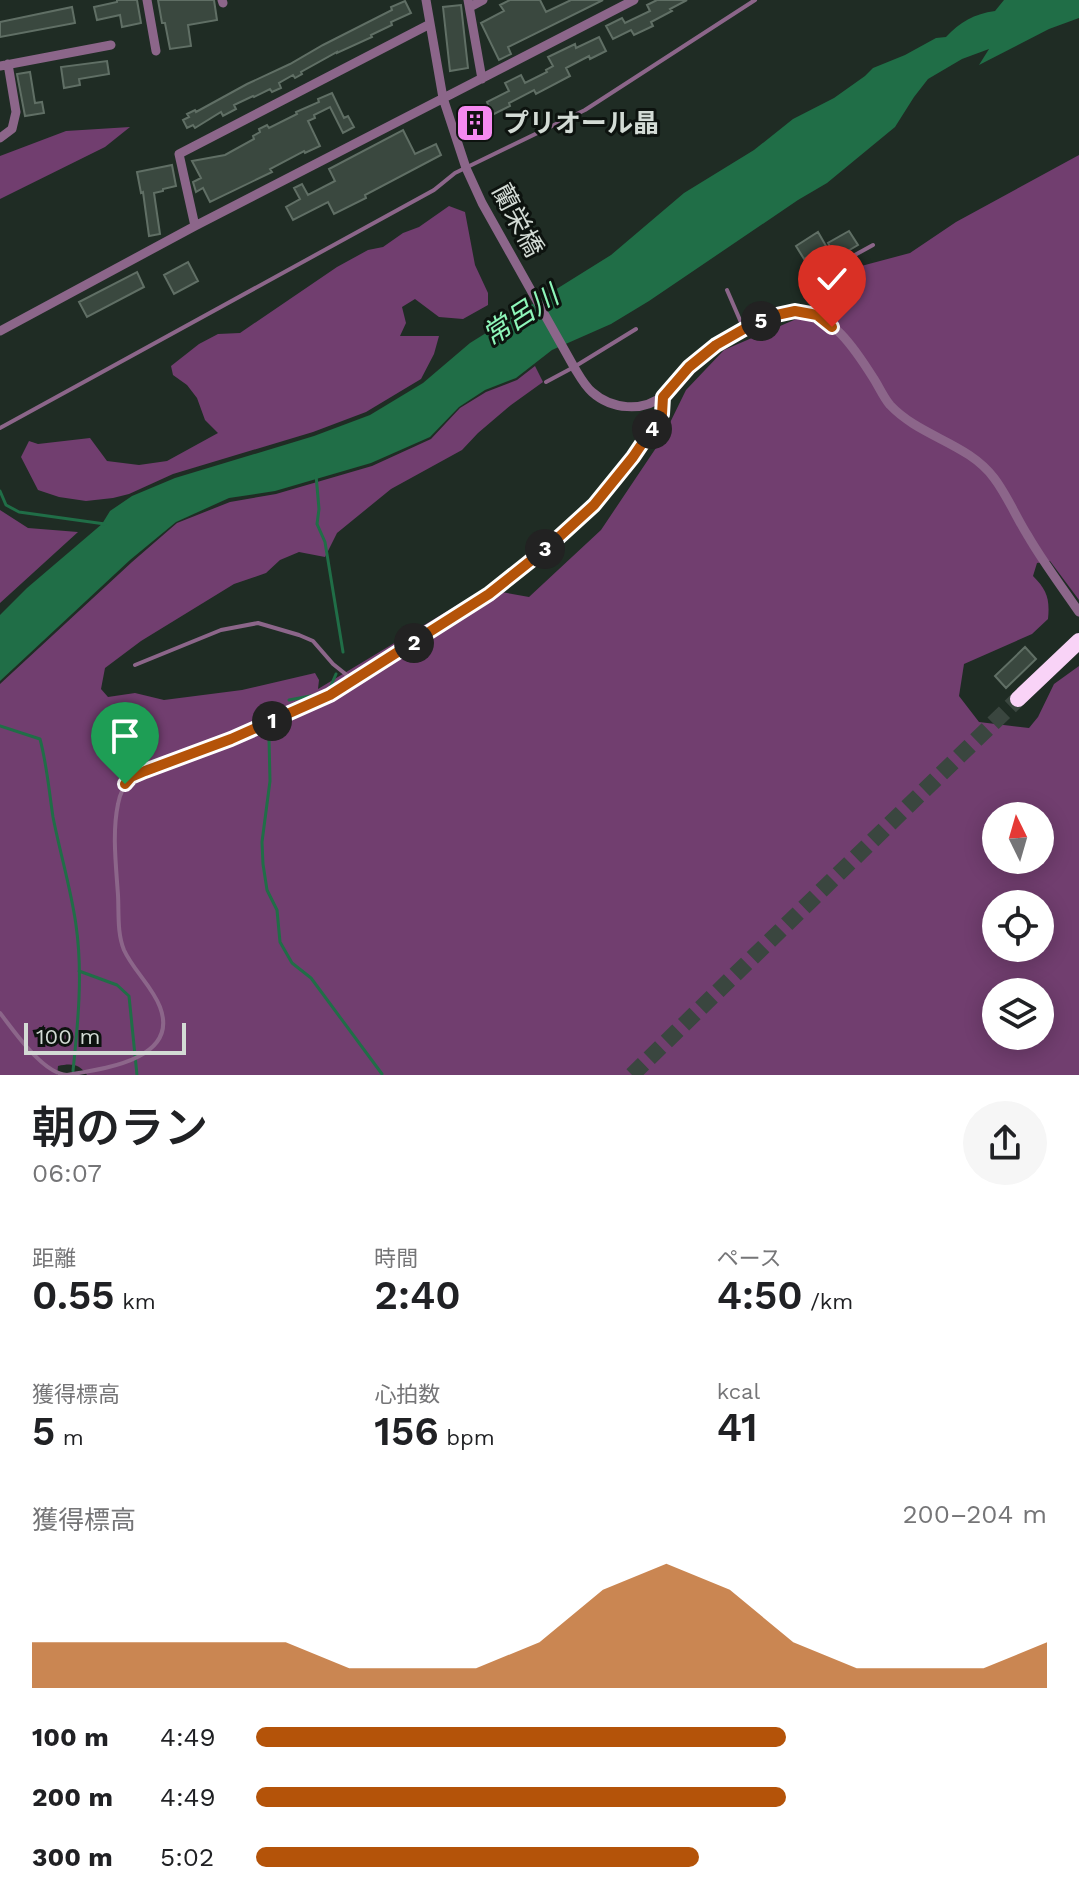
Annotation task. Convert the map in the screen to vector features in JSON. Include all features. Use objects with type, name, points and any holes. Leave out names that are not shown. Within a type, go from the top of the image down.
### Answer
[{"type":"highway","points":[[1018,699],[1079,642]]},
{"type":"street","points":[[147,0],[156,51]]},
{"type":"street","name":"蘭栄橋","points":[[426,0],[443,98],[466,168],[572,365],[589,390],[605,402],[642,407],[663,397]]},
{"type":"street","points":[[482,79],[469,4],[483,0]]},
{"type":"street","points":[[0,331],[195,226],[634,0]]},
{"type":"street","points":[[195,226],[179,154],[430,24]]},
{"type":"street","points":[[0,138],[12,129],[16,112],[4,65],[111,45]]},
{"type":"street","points":[[231,739],[330,695],[489,594],[594,505],[633,457],[662,414],[663,397],[689,367],[716,345],[744,329],[772,316],[795,311],[817,315],[847,341],[890,405],[915,425],[975,457],[995,479],[1029,538],[1079,612]]},
{"type":"lane","points":[[0,428],[434,190],[455,173],[585,110],[755,0]]},
{"type":"lane","points":[[817,315],[833,267],[873,245]]},
{"type":"lane","points":[[727,290],[744,329]]},
{"type":"lane","points":[[546,382],[636,329]]},
{"type":"lane","points":[[135,665],[221,630],[258,623],[313,641],[333,664],[348,676],[357,678]]},
{"type":"lane","points":[[0,1013],[46,1066],[59,1074],[117,1066],[157,1042],[164,1028],[160,1006],[125,953],[120,938],[115,873],[118,801],[131,777],[231,739]]},
{"type":"shaded area","points":[[130,127],[105,147],[0,199],[0,156],[66,131]]},
{"type":"shaded area","points":[[1079,155],[1079,600],[1050,561],[1037,563],[1033,576],[1046,595],[1048,619],[1032,634],[964,664],[959,696],[979,722],[1029,728],[1054,684],[1079,666],[1079,1075],[87,1075],[75,1065],[67,1065],[58,1066],[57,1075],[0,1075],[0,684],[132,562],[177,523],[230,502],[276,494],[372,466],[431,439],[460,408],[486,392],[517,380],[535,366],[543,382],[511,405],[462,450],[391,489],[337,533],[325,557],[299,552],[280,560],[266,573],[234,584],[141,641],[105,668],[101,689],[108,697],[135,693],[164,700],[242,690],[315,673],[319,680],[318,689],[484,589],[529,597],[601,530],[662,439],[686,390],[724,350],[801,317],[829,299],[835,273],[910,253],[956,222]]},
{"type":"shaded area","points":[[449,206],[465,212],[475,265],[488,293],[488,305],[463,319],[439,317],[415,299],[402,307],[406,323],[400,336],[439,336],[421,379],[366,412],[313,432],[173,474],[129,494],[86,501],[38,490],[21,457],[29,441],[38,444],[90,438],[107,461],[139,465],[167,461],[218,433],[205,420],[197,398],[187,385],[173,375],[171,366],[199,344],[218,334],[240,333],[337,267],[368,250],[383,247]]},
{"type":"shaded area","points":[[0,510],[28,528],[78,532],[0,603]]},
{"type":"water","name":"常呂川","points":[[1004,0],[1079,0],[1079,18],[1049,29],[979,65],[989,49],[962,59],[928,79],[895,127],[827,183],[611,324],[552,350],[516,378],[485,390],[459,407],[430,437],[371,463],[275,491],[229,498],[176,522],[130,560],[0,681],[0,615],[102,524],[110,511],[132,496],[175,478],[314,436],[370,415],[423,383],[470,343],[611,255],[684,193],[754,150],[793,119],[834,98],[873,68],[936,38],[946,37],[962,23],[980,14],[995,11]]},
{"type":"building","points":[[117,0],[137,0],[141,23],[122,27],[120,15],[97,20],[94,7]]},
{"type":"building","points":[[158,0],[214,0],[217,20],[188,25],[191,46],[170,49]]},
{"type":"building","points":[[510,0],[540,0],[546,12],[571,0],[603,0],[508,47],[511,54],[499,60],[481,23],[504,11],[500,5]]},
{"type":"building","points":[[657,0],[687,0],[651,22],[653,26],[634,35],[631,30],[613,39],[606,26],[622,18],[625,23],[650,11],[647,5]]},
{"type":"building","points":[[405,1],[411,13],[391,22],[392,25],[372,37],[337,52],[295,78],[293,75],[279,83],[281,88],[253,96],[234,105],[236,109],[223,116],[221,112],[195,128],[193,125],[187,128],[183,120],[189,117],[187,114],[290,64]]},
{"type":"building","points":[[461,5],[468,68],[450,71],[443,7]]},
{"type":"building","points":[[72,7],[75,23],[0,37],[0,22]]},
{"type":"building","points":[[599,37],[606,51],[566,68],[570,76],[536,94],[534,90],[509,103],[510,106],[486,118],[490,124],[467,136],[460,122],[489,107],[487,102],[509,91],[505,83],[521,75],[525,83],[553,66],[548,57]]},
{"type":"building","points":[[107,61],[109,74],[79,79],[80,85],[64,88],[61,67]]},
{"type":"building","points":[[30,72],[35,103],[42,102],[44,113],[25,116],[17,74]]},
{"type":"building","points":[[332,93],[344,118],[348,116],[354,127],[343,133],[330,107],[308,121],[320,146],[304,151],[270,169],[272,172],[210,202],[203,188],[196,192],[193,182],[201,178],[192,161],[225,155],[254,139],[259,129],[267,125],[269,128]]},
{"type":"building","points":[[403,130],[415,154],[436,144],[441,155],[334,214],[328,202],[293,220],[286,207],[300,199],[294,188],[302,184],[308,195],[335,181],[329,169]]},
{"type":"building","points":[[172,165],[176,186],[154,193],[160,234],[149,236],[137,172]]},
{"type":"building","points":[[849,231],[858,245],[836,258],[828,243]]},
{"type":"building","points":[[818,232],[826,246],[804,259],[796,246]]},
{"type":"building","points":[[188,262],[198,281],[174,294],[164,275]]},
{"type":"building","points":[[137,272],[144,287],[87,317],[79,302]]},
{"type":"building","points":[[1025,647],[1036,659],[1006,688],[995,676]]},
{"type":"waterway","points":[[316,475],[317,524],[325,542],[343,652]]},
{"type":"waterway","points":[[0,491],[6,505],[19,512],[105,524]]},
{"type":"waterway","points":[[289,700],[321,694],[330,688],[336,674]]},
{"type":"waterway","points":[[0,726],[40,739],[78,943],[79,998],[73,1071]]},
{"type":"waterway","points":[[269,739],[270,781],[262,842],[263,864],[267,890],[277,910],[280,942],[292,963],[311,978],[382,1074]]},
{"type":"waterway","points":[[79,971],[117,985],[129,996],[137,1075]]},
{"type":"tunnel","points":[[632,1075],[1018,699]]},
{"type":"place","name":"プリオール晶","points":[[475,123]]},
{"type":"route","points":[[125,784],[131,777],[231,739],[330,695],[489,594],[594,505],[633,457],[662,414],[663,397],[689,367],[716,345],[772,316],[795,311],[817,315],[832,327]]}]
